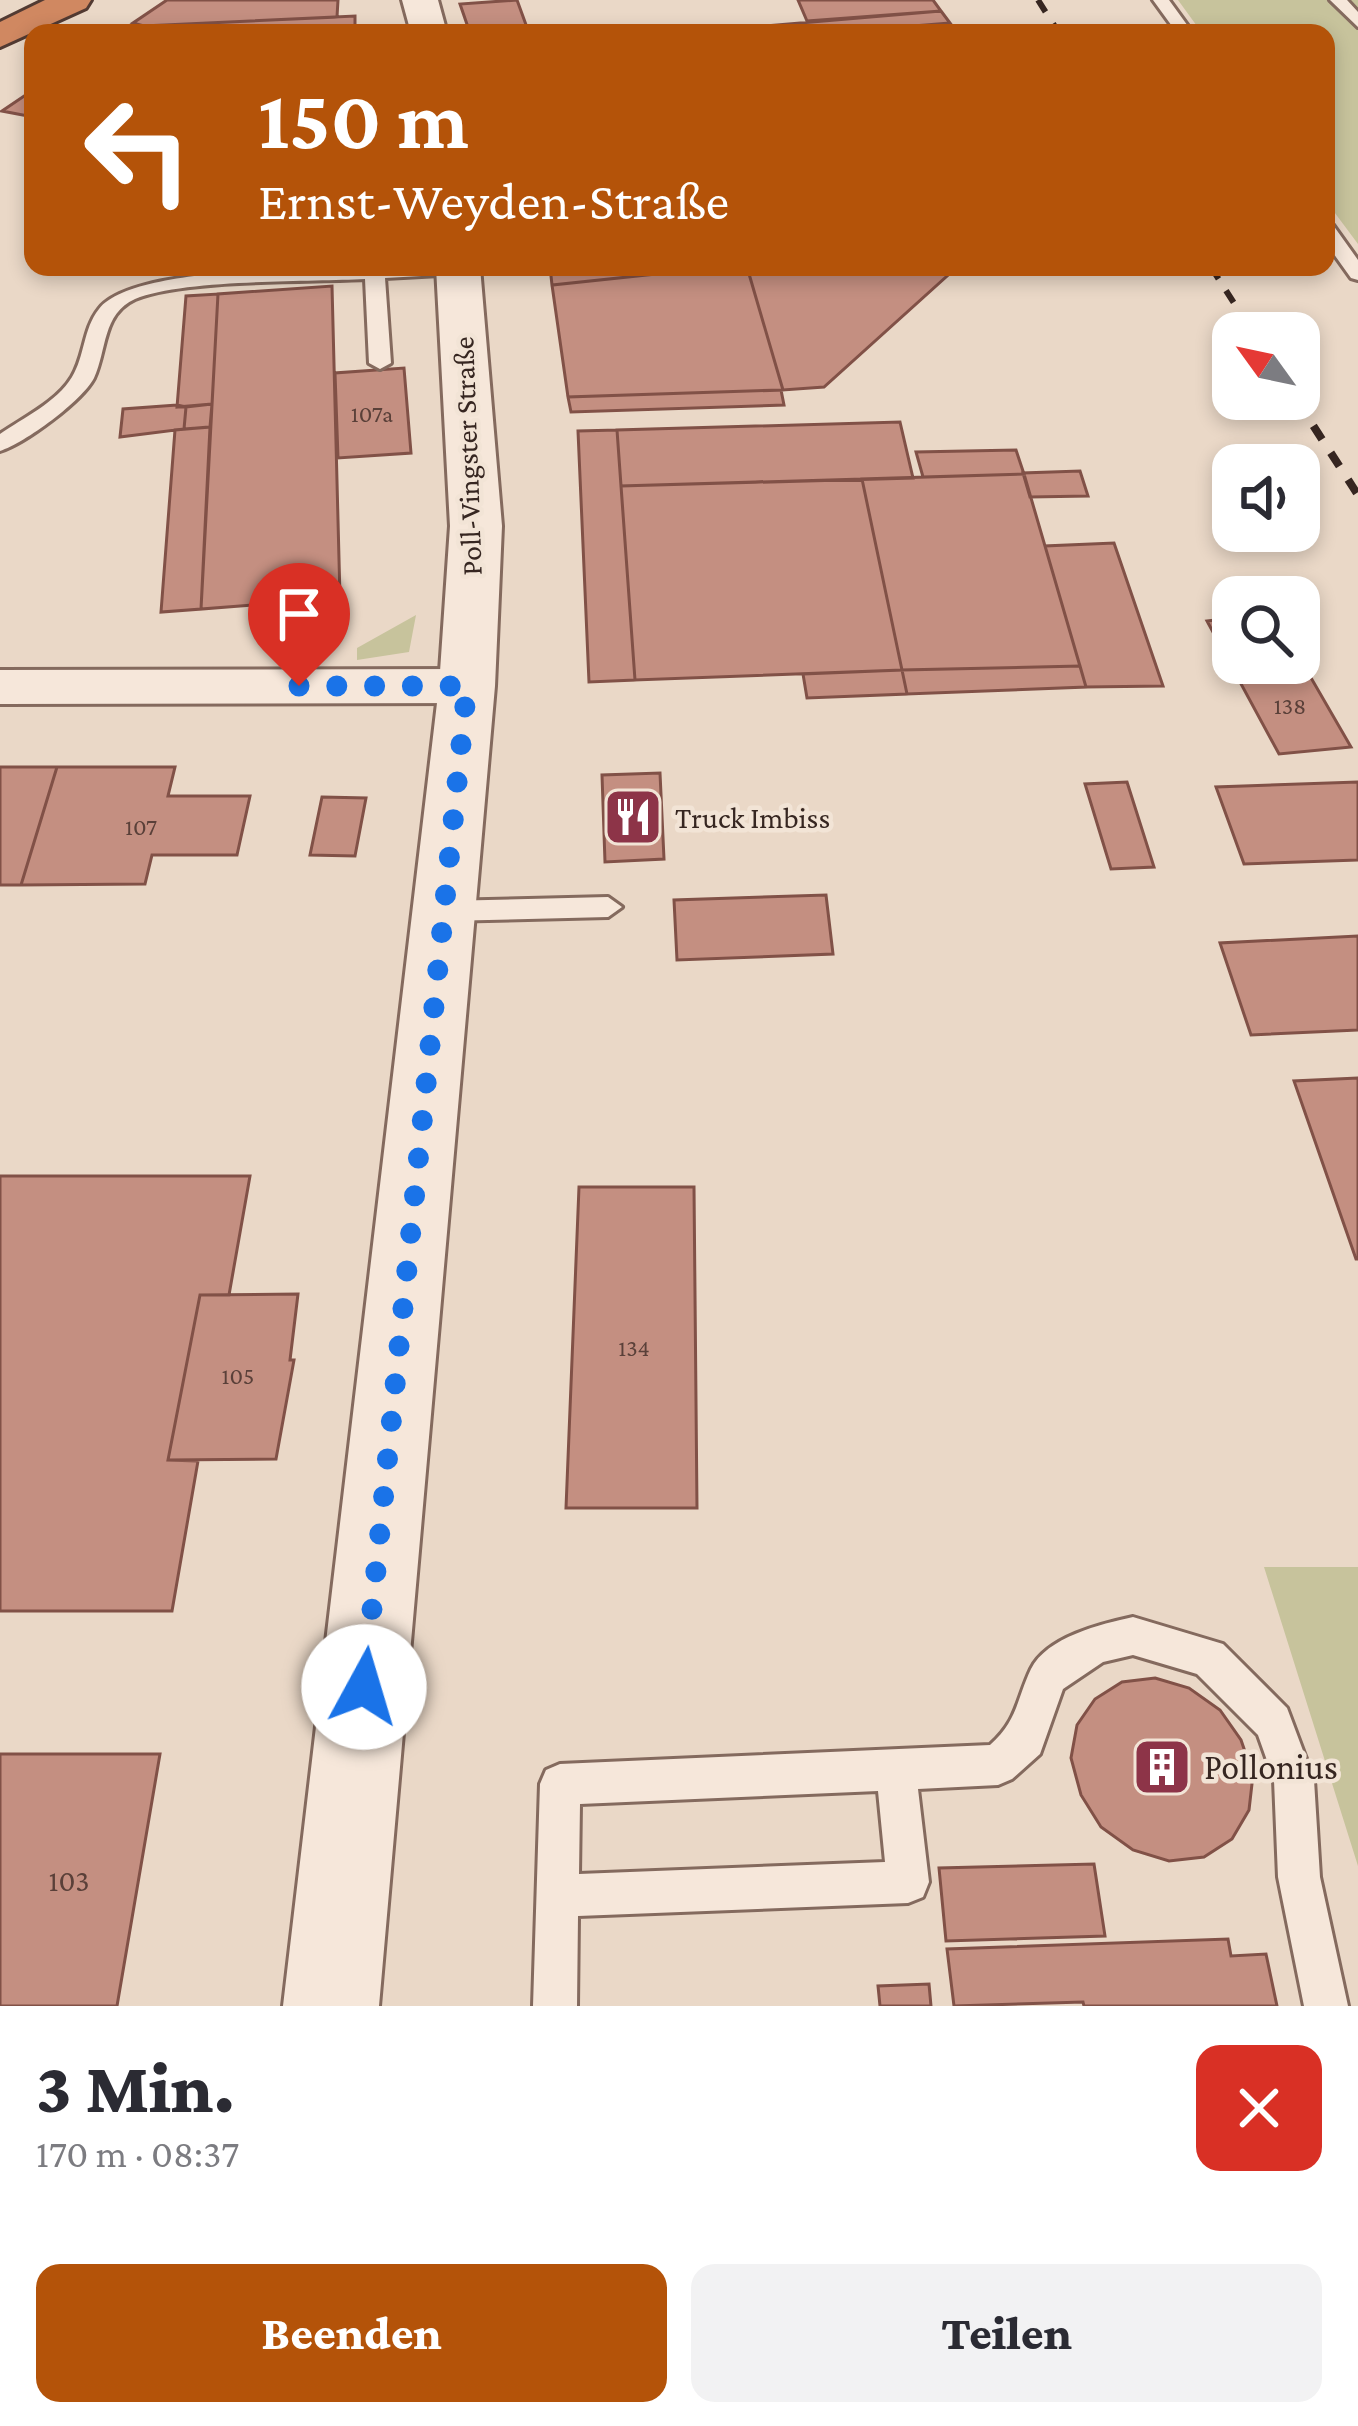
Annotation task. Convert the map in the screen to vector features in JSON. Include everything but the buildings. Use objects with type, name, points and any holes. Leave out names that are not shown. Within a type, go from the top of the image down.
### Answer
[{"type":"highway","points":[[24,24],[73,0]]},
{"type":"street","name":"Poll-Vingster Straße","points":[[331,2006],[467,686],[476,526],[459,276]]},
{"type":"street","points":[[0,687],[467,686]]},
{"type":"lane","points":[[1338,0],[1358,22]]},
{"type":"lane","points":[[1335,242],[1358,274]]},
{"type":"lane","points":[[0,444],[61,402],[83,378],[107,310],[127,295],[182,283],[317,276]]},
{"type":"lane","points":[[375,276],[380,363]]},
{"type":"lane","points":[[444,911],[608,907]]},
{"type":"lane","points":[[555,2006],[560,1784],[998,1765],[1025,1740],[1048,1676],[1094,1646],[1133,1636],[1209,1658],[1273,1722],[1294,1780],[1299,1877],[1326,2006]]},
{"type":"lane","points":[[556,1896],[908,1882],[896,1770]]},
{"type":"shaded area","points":[[1178,0],[1358,0],[1358,244],[1335,213],[1335,24],[1195,24]]},
{"type":"shaded area","points":[[416,615],[409,652],[357,660],[357,648]]},
{"type":"shaded area","points":[[1264,1567],[1358,1567],[1358,1866]]},
{"type":"railway","points":[[1038,0],[1053,24]]},
{"type":"railway","points":[[1217,276],[1240,312]]},
{"type":"railway","points":[[1310,420],[1358,495]]},
{"type":"place","name":"Truck Imbiss","points":[[633,817]]},
{"type":"place","name":"Pollonius","points":[[1162,1767]]},
{"type":"route","points":[[299,686],[467,686],[364,1687]]}]
